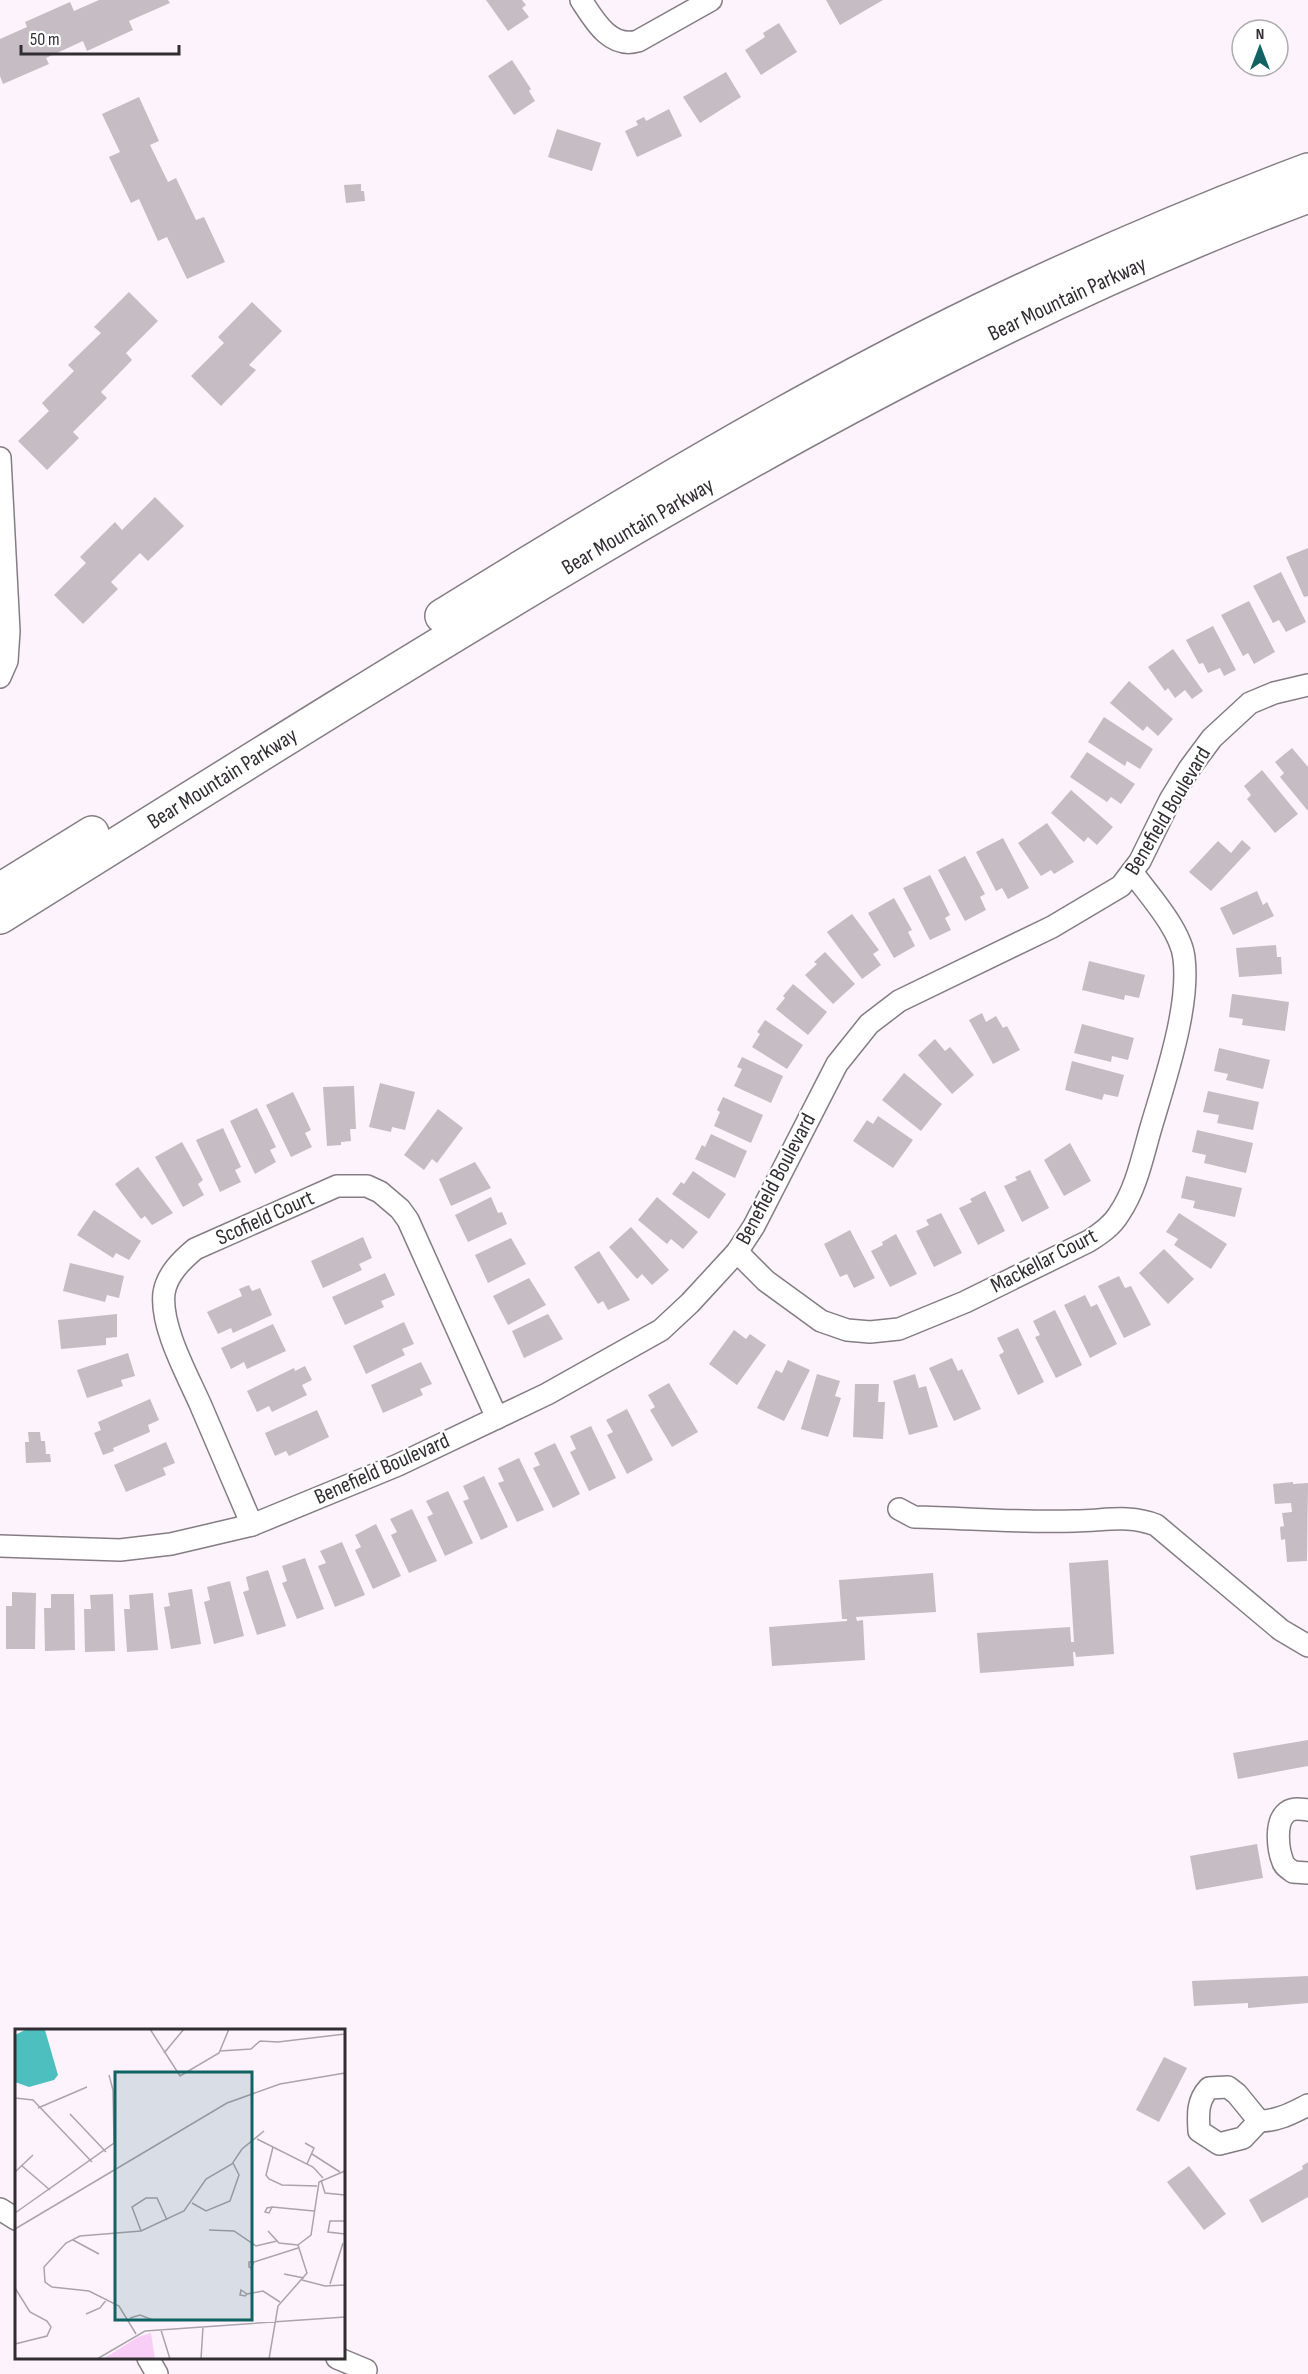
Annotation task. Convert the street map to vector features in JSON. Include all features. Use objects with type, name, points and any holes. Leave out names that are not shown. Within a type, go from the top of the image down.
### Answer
[{"type":"highway","name":"Bear Mountain Parkway","points":[[0,890],[577,532],[742,437],[999,302],[1118,246],[1308,170]]},
{"type":"highway","name":"Bear Mountain Parkway","points":[[0,917],[434,647],[664,510],[789,440],[934,363],[1072,296],[1211,234],[1308,196]]},
{"type":"street","points":[[581,0],[609,37],[627,44],[638,41],[711,0]]},
{"type":"street","points":[[0,459],[9,631],[7,660],[0,677]]},
{"type":"street","name":"Benefield Boulevard","points":[[0,1546],[120,1550],[171,1544],[252,1525],[398,1465],[497,1418],[547,1394],[661,1330],[690,1303],[737,1252],[754,1226],[837,1064],[869,1024],[899,1001],[1052,927],[1121,886],[1140,861],[1170,800],[1189,769],[1212,738],[1250,703],[1274,693],[1308,685]]},
{"type":"street","name":"Mackellar Court","points":[[737,1252],[766,1281],[821,1321],[847,1330],[870,1332],[899,1329],[964,1302],[1089,1241],[1104,1231],[1119,1215],[1133,1189],[1172,1055],[1184,988],[1184,956],[1174,930],[1132,872]]},
{"type":"street","name":"Scofield Court","points":[[252,1525],[180,1357],[167,1321],[164,1294],[172,1273],[195,1249],[294,1204],[337,1186],[352,1185],[368,1186],[380,1192],[400,1209],[408,1220],[497,1418]]},
{"type":"street","points":[[899,1509],[914,1517],[1074,1521],[1141,1519],[1156,1525],[1281,1630],[1308,1646]]},
{"type":"street","points":[[1308,1810],[1296,1808],[1285,1814],[1279,1826],[1283,1864],[1293,1872],[1308,1873]]},
{"type":"street","points":[[1259,2121],[1270,2121],[1308,2105]]},
{"type":"street","points":[[0,2209],[15,2218]]},
{"type":"street","points":[[149,2359],[157,2374]]},
{"type":"street","points":[[339,2359],[366,2370]]},
{"type":"building","points":[[99,0],[168,0],[170,3],[129,21],[133,30],[87,51],[83,41],[46,58],[49,64],[3,84],[0,76],[0,39],[27,27],[25,22],[70,2],[74,11]]},
{"type":"building","points":[[486,0],[522,0],[526,5],[522,8],[529,17],[508,31]]},
{"type":"building","points":[[826,0],[883,0],[840,25]]},
{"type":"building","points":[[779,23],[797,52],[761,75],[745,50],[765,37],[763,33]]},
{"type":"building","points":[[512,60],[531,89],[529,91],[535,101],[514,115],[488,76]]},
{"type":"building","points":[[726,72],[741,97],[700,123],[683,97]]},
{"type":"building","points":[[139,97],[159,141],[150,145],[168,182],[176,178],[196,220],[204,217],[225,262],[187,279],[167,237],[158,241],[139,199],[131,203],[109,157],[120,152],[102,114]]},
{"type":"building","points":[[669,109],[682,136],[637,157],[625,131],[638,125],[636,121],[644,117],[646,121]]},
{"type":"building","points":[[557,129],[601,143],[592,171],[548,157]]},
{"type":"building","points":[[361,184],[365,201],[346,203],[344,185]]},
{"type":"building","points":[[129,292],[158,321],[126,353],[132,360],[101,392],[107,398],[73,432],[79,438],[47,470],[18,441],[49,411],[42,403],[74,371],[68,365],[101,333],[94,327]]},
{"type":"building","points":[[252,302],[282,331],[249,365],[256,370],[221,406],[191,376],[224,343],[218,337]]},
{"type":"building","points":[[155,497],[184,526],[148,561],[140,553],[111,582],[118,589],[83,624],[54,595],[86,563],[80,557],[115,522],[122,530]]},
{"type":"building","points":[[1308,548],[1308,596],[1304,597],[1286,557]]},
{"type":"building","points":[[1281,572],[1306,622],[1286,632],[1279,620],[1273,623],[1253,586]]},
{"type":"building","points":[[1249,601],[1275,652],[1254,664],[1248,653],[1243,656],[1221,615]]},
{"type":"building","points":[[1213,626],[1236,670],[1224,676],[1220,668],[1208,673],[1203,663],[1199,664],[1186,640]]},
{"type":"building","points":[[1173,649],[1203,691],[1192,699],[1185,690],[1175,698],[1168,688],[1165,691],[1148,667]]},
{"type":"building","points":[[1129,681],[1173,719],[1158,736],[1147,726],[1143,731],[1110,703]]},
{"type":"building","points":[[1104,717],[1153,749],[1140,769],[1127,761],[1125,766],[1088,742]]},
{"type":"building","points":[[1292,748],[1308,767],[1308,811],[1280,777],[1284,773],[1275,762]]},
{"type":"building","points":[[1087,752],[1135,784],[1121,804],[1111,797],[1107,802],[1070,777]]},
{"type":"building","points":[[1262,770],[1298,814],[1275,833],[1247,799],[1251,795],[1244,786]]},
{"type":"building","points":[[1071,790],[1113,827],[1097,845],[1088,837],[1084,842],[1051,813]]},
{"type":"building","points":[[1047,823],[1074,862],[1054,874],[1051,870],[1041,876],[1018,843]]},
{"type":"building","points":[[1003,838],[1029,888],[1008,899],[1002,888],[996,891],[976,852]]},
{"type":"building","points":[[1242,840],[1251,848],[1211,891],[1189,872],[1218,841],[1231,853]]},
{"type":"building","points":[[965,856],[985,894],[980,897],[986,910],[965,921],[938,870]]},
{"type":"building","points":[[930,875],[950,915],[945,918],[951,930],[930,940],[903,888]]},
{"type":"building","points":[[1257,891],[1263,905],[1267,902],[1274,916],[1233,935],[1220,908]]},
{"type":"building","points":[[894,898],[912,930],[908,932],[915,946],[894,958],[868,913]]},
{"type":"building","points":[[852,914],[879,950],[873,954],[881,965],[862,979],[827,932]]},
{"type":"building","points":[[1276,945],[1277,957],[1281,957],[1282,974],[1239,977],[1236,948]]},
{"type":"building","points":[[825,952],[855,984],[833,1004],[805,975],[817,964],[814,962]]},
{"type":"building","points":[[1089,961],[1145,975],[1139,998],[1125,995],[1124,1000],[1082,990]]},
{"type":"building","points":[[793,984],[827,1012],[808,1035],[776,1009]]},
{"type":"building","points":[[1232,994],[1289,1002],[1285,1031],[1242,1025],[1243,1019],[1229,1017]]},
{"type":"building","points":[[982,1013],[986,1022],[996,1016],[1003,1028],[1007,1026],[1020,1050],[993,1064],[969,1020]]},
{"type":"building","points":[[765,1020],[803,1045],[787,1069],[752,1047],[760,1034],[757,1032]]},
{"type":"building","points":[[1082,1024],[1134,1038],[1128,1060],[1112,1056],[1111,1062],[1074,1053]]},
{"type":"building","points":[[935,1039],[945,1051],[950,1047],[974,1075],[952,1094],[918,1055]]},
{"type":"building","points":[[1219,1048],[1270,1060],[1263,1089],[1226,1080],[1228,1074],[1214,1071]]},
{"type":"building","points":[[742,1057],[783,1076],[771,1103],[734,1086],[742,1069],[737,1067]]},
{"type":"building","points":[[1072,1061],[1124,1075],[1118,1097],[1104,1094],[1102,1100],[1065,1090]]},
{"type":"building","points":[[904,1073],[942,1104],[921,1131],[882,1100]]},
{"type":"building","points":[[380,1083],[415,1092],[405,1130],[392,1127],[391,1132],[369,1127]]},
{"type":"building","points":[[354,1086],[356,1129],[350,1129],[351,1141],[341,1142],[341,1145],[327,1146],[323,1087]]},
{"type":"building","points":[[1208,1091],[1259,1102],[1253,1130],[1217,1123],[1219,1115],[1203,1112]]},
{"type":"building","points":[[293,1092],[311,1130],[305,1133],[312,1147],[291,1157],[266,1105]]},
{"type":"building","points":[[723,1097],[763,1115],[751,1143],[714,1126],[720,1112],[717,1110]]},
{"type":"building","points":[[257,1108],[276,1147],[270,1150],[276,1162],[255,1174],[230,1121]]},
{"type":"building","points":[[438,1109],[463,1128],[437,1163],[432,1159],[424,1170],[404,1155]]},
{"type":"building","points":[[878,1116],[913,1140],[893,1168],[853,1141],[867,1120],[873,1124]]},
{"type":"building","points":[[223,1128],[241,1167],[235,1170],[241,1182],[220,1192],[196,1140]]},
{"type":"building","points":[[1197,1130],[1253,1143],[1246,1173],[1204,1163],[1206,1155],[1192,1152]]},
{"type":"building","points":[[711,1134],[747,1151],[735,1178],[695,1159],[702,1145],[705,1147]]},
{"type":"building","points":[[182,1142],[203,1180],[198,1184],[204,1195],[183,1207],[155,1157]]},
{"type":"building","points":[[1070,1143],[1091,1181],[1064,1196],[1044,1160]]},
{"type":"building","points":[[475,1162],[491,1188],[451,1206],[439,1179]]},
{"type":"building","points":[[138,1167],[173,1213],[152,1225],[145,1216],[141,1219],[115,1184]]},
{"type":"building","points":[[1030,1170],[1049,1208],[1022,1222],[1004,1186],[1017,1180],[1015,1177]]},
{"type":"building","points":[[693,1171],[726,1194],[709,1219],[672,1194],[681,1182],[684,1184]]},
{"type":"building","points":[[1186,1176],[1242,1188],[1235,1217],[1193,1208],[1195,1201],[1181,1198]]},
{"type":"building","points":[[985,1191],[1005,1231],[978,1245],[959,1208],[972,1202],[970,1199]]},
{"type":"building","points":[[491,1197],[498,1213],[502,1212],[507,1224],[468,1242],[455,1215]]},
{"type":"building","points":[[657,1197],[698,1232],[683,1249],[671,1239],[667,1244],[638,1220]]},
{"type":"building","points":[[94,1210],[141,1241],[129,1260],[116,1253],[113,1258],[77,1235]]},
{"type":"building","points":[[941,1213],[962,1253],[934,1267],[916,1231],[929,1225],[926,1220]]},
{"type":"building","points":[[1179,1213],[1227,1244],[1211,1269],[1174,1245],[1178,1239],[1166,1232]]},
{"type":"building","points":[[631,1227],[669,1270],[652,1285],[642,1274],[637,1279],[609,1247]]},
{"type":"building","points":[[850,1230],[875,1278],[854,1288],[847,1274],[840,1277],[824,1244]]},
{"type":"building","points":[[896,1234],[917,1274],[890,1287],[871,1251]]},
{"type":"building","points":[[363,1237],[372,1258],[359,1264],[362,1270],[323,1288],[311,1261]]},
{"type":"building","points":[[511,1238],[526,1264],[488,1283],[475,1255]]},
{"type":"building","points":[[1164,1249],[1194,1279],[1168,1304],[1139,1273]]},
{"type":"building","points":[[599,1251],[630,1300],[608,1310],[603,1301],[598,1304],[574,1267]]},
{"type":"building","points":[[70,1263],[124,1276],[119,1298],[107,1295],[105,1302],[63,1291]]},
{"type":"building","points":[[385,1273],[395,1295],[381,1301],[384,1307],[345,1325],[332,1297]]},
{"type":"building","points":[[1119,1276],[1125,1288],[1131,1286],[1151,1325],[1124,1338],[1098,1286]]},
{"type":"building","points":[[529,1278],[546,1305],[508,1325],[493,1296]]},
{"type":"building","points":[[249,1285],[252,1291],[260,1288],[272,1315],[233,1333],[231,1328],[218,1334],[207,1312],[242,1296],[239,1289]]},
{"type":"building","points":[[1085,1295],[1091,1307],[1097,1304],[1117,1344],[1090,1358],[1064,1305]]},
{"type":"building","points":[[1055,1310],[1082,1365],[1056,1378],[1035,1337],[1040,1335],[1033,1321]]},
{"type":"building","points":[[117,1314],[117,1337],[106,1338],[106,1345],[61,1349],[58,1320]]},
{"type":"building","points":[[548,1314],[563,1339],[524,1358],[512,1331]]},
{"type":"building","points":[[404,1322],[414,1344],[402,1349],[405,1355],[366,1374],[353,1346]]},
{"type":"building","points":[[273,1324],[286,1351],[247,1369],[244,1362],[231,1369],[221,1348]]},
{"type":"building","points":[[1018,1328],[1044,1382],[1018,1395],[999,1355],[1004,1352],[997,1338]]},
{"type":"building","points":[[734,1330],[746,1339],[750,1334],[766,1345],[737,1385],[709,1364]]},
{"type":"building","points":[[128,1353],[135,1376],[121,1380],[123,1386],[87,1398],[77,1370]]},
{"type":"building","points":[[952,1358],[958,1371],[962,1369],[981,1409],[954,1421],[929,1368]]},
{"type":"building","points":[[788,1360],[810,1370],[784,1421],[757,1408],[776,1370],[782,1373]]},
{"type":"building","points":[[421,1362],[432,1384],[420,1389],[423,1395],[383,1413],[371,1385]]},
{"type":"building","points":[[305,1366],[312,1380],[302,1385],[307,1395],[272,1412],[269,1406],[257,1412],[247,1391],[294,1368],[295,1371]]},
{"type":"building","points":[[817,1374],[840,1381],[835,1396],[841,1398],[828,1437],[801,1429]]},
{"type":"building","points":[[915,1374],[919,1388],[926,1386],[938,1427],[909,1435],[893,1381]]},
{"type":"building","points":[[669,1383],[698,1432],[672,1447],[650,1410],[655,1407],[648,1395]]},
{"type":"building","points":[[855,1384],[879,1384],[878,1402],[885,1402],[883,1439],[853,1437]]},
{"type":"building","points":[[150,1399],[159,1420],[148,1425],[150,1432],[113,1448],[114,1451],[103,1455],[94,1433],[101,1430],[98,1422]]},
{"type":"building","points":[[627,1409],[653,1460],[627,1474],[607,1435],[613,1432],[606,1420]]},
{"type":"building","points":[[317,1410],[329,1437],[289,1456],[286,1451],[275,1456],[265,1433]]},
{"type":"building","points":[[591,1426],[616,1478],[589,1491],[570,1452],[576,1449],[570,1436]]},
{"type":"building","points":[[28,1432],[40,1432],[41,1441],[45,1441],[46,1454],[50,1454],[51,1462],[26,1463],[25,1442],[29,1442]]},
{"type":"building","points":[[166,1442],[175,1463],[163,1468],[166,1475],[126,1492],[114,1465]]},
{"type":"building","points":[[555,1443],[580,1494],[553,1508],[533,1468],[540,1465],[534,1453]]},
{"type":"building","points":[[519,1458],[544,1510],[517,1522],[498,1483],[504,1481],[498,1468]]},
{"type":"building","points":[[484,1476],[508,1527],[481,1540],[463,1501],[469,1499],[463,1486]]},
{"type":"building","points":[[1293,1482],[1293,1484],[1308,1483],[1307,1561],[1287,1562],[1285,1539],[1281,1540],[1280,1527],[1284,1526],[1282,1513],[1292,1512],[1291,1503],[1275,1504],[1273,1484]]},
{"type":"building","points":[[448,1491],[473,1543],[445,1556],[427,1517],[433,1514],[426,1501]]},
{"type":"building","points":[[412,1509],[437,1561],[409,1573],[391,1535],[397,1532],[390,1519]]},
{"type":"building","points":[[376,1524],[401,1576],[373,1589],[355,1550],[361,1547],[355,1535]]},
{"type":"building","points":[[342,1542],[365,1595],[335,1607],[318,1566],[326,1563],[320,1551]]},
{"type":"building","points":[[305,1558],[324,1609],[297,1619],[282,1583],[287,1581],[282,1566]]},
{"type":"building","points":[[1108,1560],[1114,1654],[1076,1657],[1073,1652],[1074,1666],[980,1673],[977,1633],[1070,1627],[1071,1642],[1074,1642],[1069,1563]]},
{"type":"building","points":[[268,1570],[286,1626],[257,1635],[243,1592],[249,1590],[246,1577]]},
{"type":"building","points":[[933,1573],[936,1612],[856,1617],[857,1621],[863,1620],[865,1660],[772,1666],[769,1627],[847,1621],[847,1619],[842,1619],[839,1580]]},
{"type":"building","points":[[230,1581],[244,1636],[214,1644],[204,1602],[210,1600],[207,1587]]},
{"type":"building","points":[[192,1589],[201,1644],[171,1649],[164,1607],[170,1606],[168,1593]]},
{"type":"building","points":[[12,1592],[36,1593],[35,1649],[6,1649],[6,1606],[12,1606]]},
{"type":"building","points":[[153,1593],[158,1650],[127,1652],[124,1609],[130,1609],[129,1595]]},
{"type":"building","points":[[51,1594],[74,1594],[75,1650],[45,1651],[44,1608],[51,1608]]},
{"type":"building","points":[[113,1594],[115,1651],[85,1652],[84,1609],[91,1609],[90,1595]]},
{"type":"building","points":[[1308,1740],[1308,1766],[1238,1779],[1233,1753]]},
{"type":"building","points":[[1257,1844],[1263,1878],[1196,1890],[1190,1856]]},
{"type":"building","points":[[1308,1976],[1308,2003],[1248,2008],[1248,2003],[1194,2006],[1192,1981]]},
{"type":"building","points":[[1164,2057],[1187,2068],[1159,2122],[1136,2110]]},
{"type":"building","points":[[1308,2162],[1308,2197],[1262,2223],[1249,2200],[1303,2169],[1302,2166]]},
{"type":"building","points":[[1189,2166],[1226,2214],[1204,2230],[1167,2182]]}]
